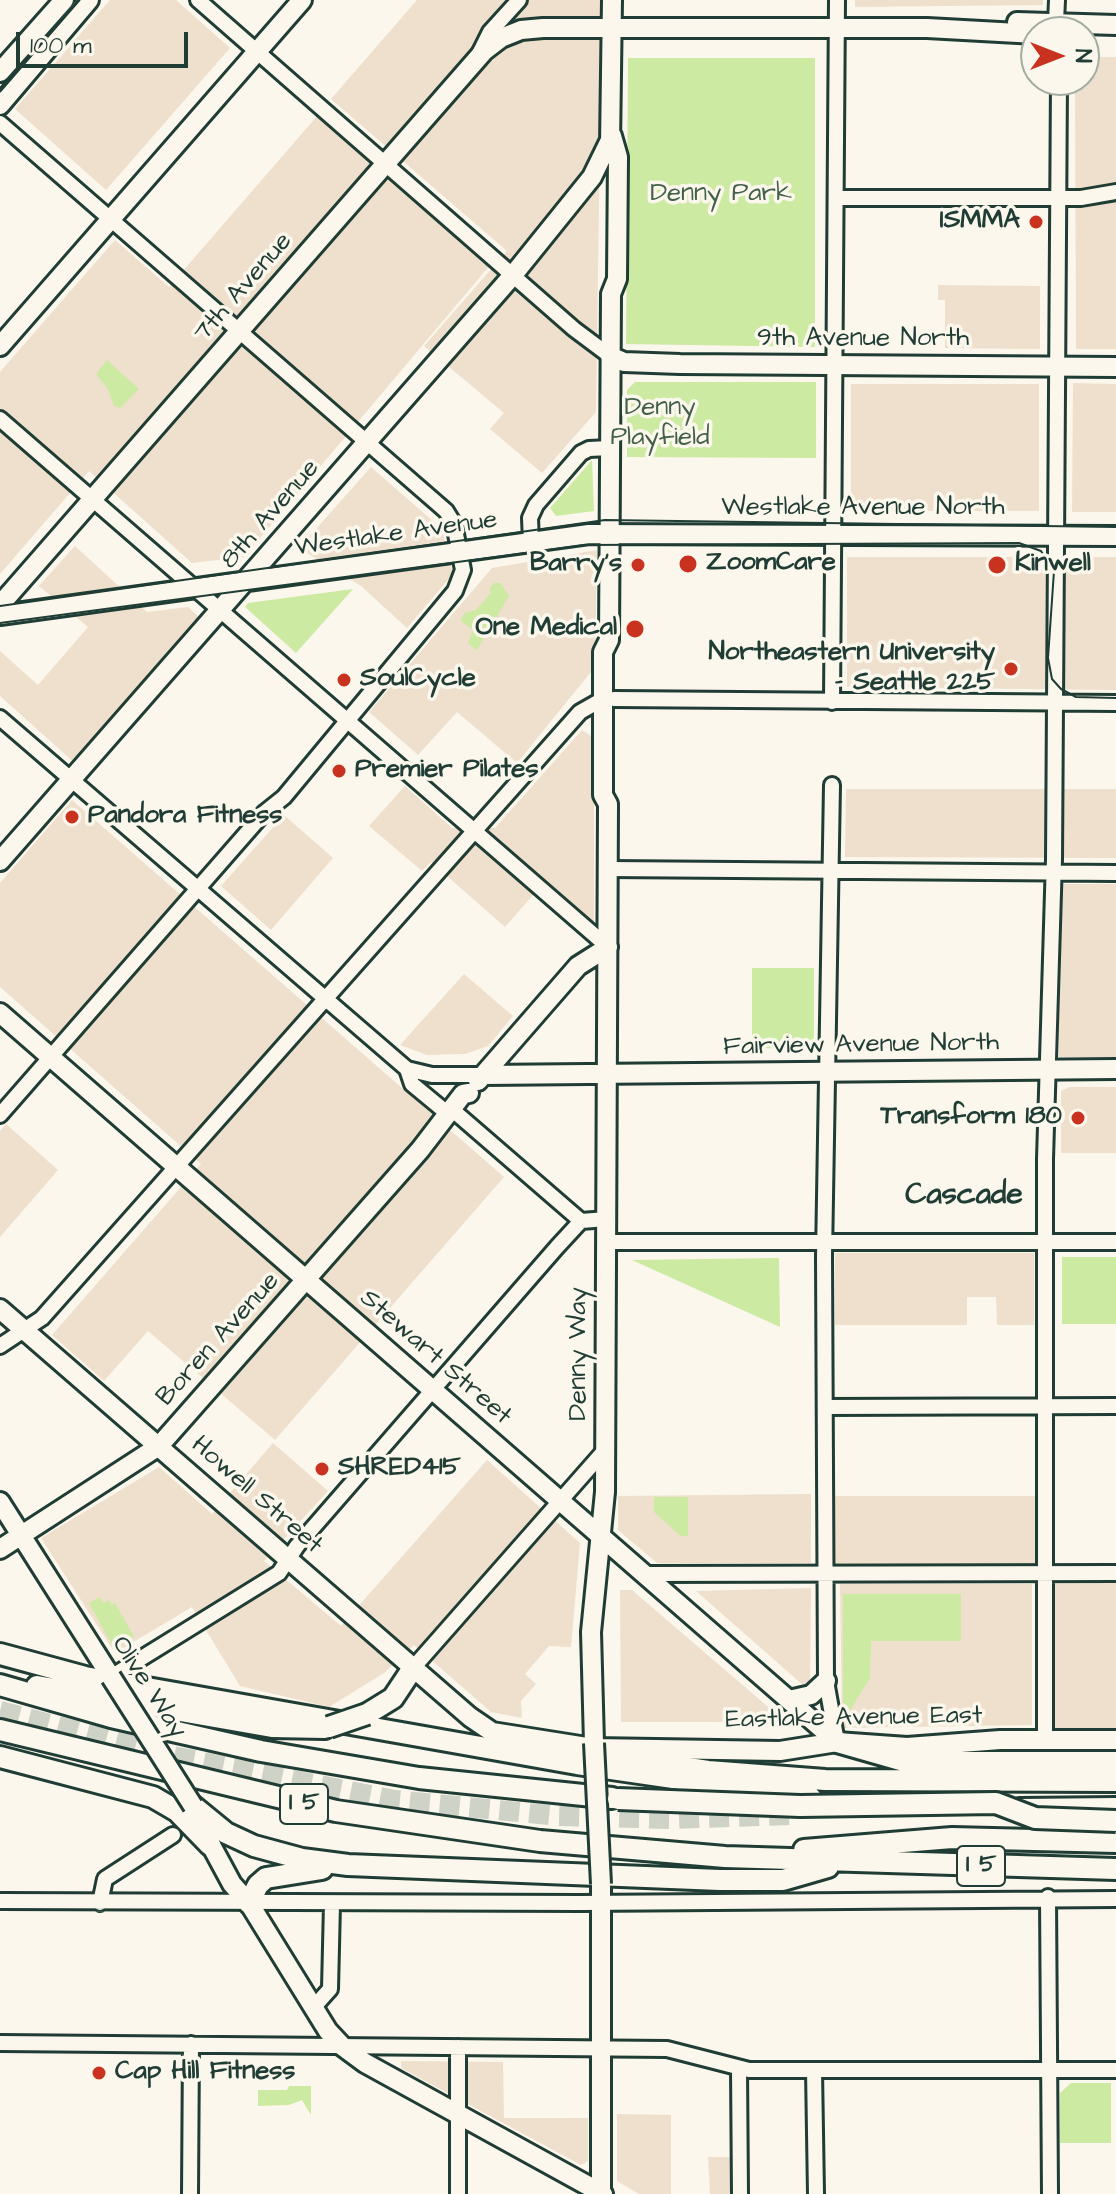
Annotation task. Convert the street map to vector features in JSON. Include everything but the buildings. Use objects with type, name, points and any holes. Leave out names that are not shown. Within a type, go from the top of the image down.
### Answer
[{"type":"highway","points":[[0,1654],[85,1677],[591,1767],[691,1784],[907,1810]]},
{"type":"highway","points":[[7,1687],[45,1685],[272,1727],[329,1727],[367,1714],[393,1698],[413,1668]]},
{"type":"highway","name":"I 5","points":[[7,1687],[243,1748],[419,1778],[538,1792],[728,1805],[1116,1805]]},
{"type":"highway","name":"I 5","points":[[0,1730],[336,1811],[540,1841],[725,1857],[1116,1869]]},
{"type":"highway","points":[[837,1742],[907,1762],[1116,1762]]},
{"type":"highway","points":[[837,1742],[862,1765],[915,1781]]},
{"type":"highway","points":[[593,1748],[641,1761],[708,1771],[825,1780],[1116,1781]]},
{"type":"highway","points":[[0,1757],[153,1797],[177,1811],[210,1845]]},
{"type":"highway","points":[[996,1803],[1035,1818],[1116,1821]]},
{"type":"highway","points":[[789,1815],[1116,1805]]},
{"type":"highway","points":[[193,1806],[226,1833],[254,1846],[294,1858],[348,1865],[783,1880],[846,1862]]},
{"type":"highway","points":[[725,1857],[942,1839],[1116,1842]]},
{"type":"highway","points":[[249,1903],[258,1885],[266,1878],[348,1865]]},
{"type":"main road","points":[[0,72],[64,0]]},
{"type":"main road","points":[[0,105],[89,0]]},
{"type":"main road","points":[[0,346],[302,0]]},
{"type":"main road","name":"Denny Way","points":[[602,2194],[602,1903],[591,1632],[602,1536],[605,1450],[608,804],[614,795],[608,699],[614,653],[609,640],[611,294],[606,280],[607,157],[612,136],[612,0]]},
{"type":"main road","points":[[987,29],[1006,22],[1020,22]]},
{"type":"main road","points":[[477,59],[492,44],[521,30],[987,29],[1020,34]]},
{"type":"main road","name":"7th Avenue","points":[[0,605],[477,59]]},
{"type":"main road","name":"Denny Way","points":[[611,294],[617,279],[618,157],[612,136]]},
{"type":"main road","name":"8th Avenue","points":[[0,861],[248,582],[513,275],[592,177],[612,136]]},
{"type":"main road","points":[[576,197],[590,189],[606,188]]},
{"type":"main road","name":"9th Avenue North","points":[[610,356],[627,362],[1116,367]]},
{"type":"main road","name":"Westlake Avenue North","points":[[610,533],[1116,536]]},
{"type":"main road","name":"Westlake Avenue","points":[[0,615],[610,533]]},
{"type":"main road","name":"Boren Avenue","points":[[0,1549],[159,1446],[578,966],[608,947]]},
{"type":"main road","name":"Stewart Street","points":[[0,1013],[837,1742]]},
{"type":"main road","name":"Fairview Avenue North","points":[[483,1075],[1116,1069]]},
{"type":"main road","name":"Howell Street","points":[[0,1309],[477,1723]]},
{"type":"main road","name":"Olive Way","points":[[0,1502],[193,1806],[232,1884],[249,1903],[313,2008],[342,2046]]},
{"type":"main road","points":[[789,1700],[811,1695],[826,1681]]},
{"type":"main road","name":"Eastlake Avenue East","points":[[477,1723],[505,1735],[593,1748],[797,1751],[837,1742],[873,1747],[923,1747],[1045,1740],[1116,1740]]},
{"type":"main road","points":[[342,2046],[602,2194]]},
{"type":"street","points":[[198,0],[610,356]]},
{"type":"street","name":"7th Avenue","points":[[477,59],[490,32],[519,0]]},
{"type":"street","points":[[832,702],[837,0]]},
{"type":"street","points":[[1045,1740],[1045,1242],[1052,873],[1059,96]]},
{"type":"street","points":[[0,123],[450,515],[460,553],[461,582],[284,797],[264,813],[0,1115]]},
{"type":"street","points":[[836,198],[1058,198],[1116,192]]},
{"type":"street","points":[[0,419],[473,833],[608,947]]},
{"type":"street","points":[[531,542],[530,518],[536,505],[581,453],[589,449],[610,448]]},
{"type":"street","points":[[0,1346],[42,1318],[580,712],[608,699],[1116,703]]},
{"type":"street","points":[[0,718],[407,1069],[432,1075],[483,1075]]},
{"type":"street","points":[[832,785],[833,871],[824,1242],[826,1681],[837,1742]]},
{"type":"street","points":[[608,869],[1116,873]]},
{"type":"street","points":[[407,1069],[412,1084],[447,1117],[581,1221],[607,1219]]},
{"type":"street","points":[[111,1677],[279,1573],[432,1389],[581,1221]]},
{"type":"street","points":[[607,1242],[1116,1242]]},
{"type":"street","points":[[825,1407],[1116,1406]]},
{"type":"street","points":[[413,1668],[605,1450]]},
{"type":"street","points":[[645,1574],[1116,1573]]},
{"type":"street","points":[[100,1903],[105,1879],[173,1835]]},
{"type":"street","points":[[0,1901],[332,1904],[1048,1897],[1116,1899]]},
{"type":"street","points":[[1048,1897],[1050,2194]]},
{"type":"street","points":[[313,2008],[330,1989],[332,1904]]},
{"type":"street","points":[[0,2043],[676,2050],[739,2069],[1116,2070]]},
{"type":"street","points":[[190,2194],[191,2044]]},
{"type":"street","points":[[458,2047],[458,2194]]},
{"type":"street","points":[[739,2069],[740,2194]]},
{"type":"street","points":[[814,2070],[816,2194]]},
{"type":"shaded area","points":[[110,0],[176,0],[230,48],[106,190],[15,109]]},
{"type":"shaded area","points":[[417,0],[602,0],[596,412],[542,473],[490,429],[504,413],[424,346],[507,251],[331,99]]},
{"type":"shaded area","points":[[855,0],[1043,0],[1043,5],[855,7]]},
{"type":"shaded area","points":[[1100,57],[1116,57],[1116,349],[1076,349],[1075,96],[1100,96]]},
{"type":"shaded area","points":[[318,115],[491,264],[244,557],[192,563],[89,471],[0,574],[0,372],[115,240],[169,287]]},
{"type":"shaded area","points":[[938,285],[1040,286],[1040,349],[945,348],[945,300],[938,300]]},
{"type":"shaded area","points":[[1073,383],[1116,384],[1116,512],[1072,512]]},
{"type":"shaded area","points":[[851,384],[1039,384],[1039,511],[851,511]]},
{"type":"shaded area","points":[[371,467],[442,529],[453,574],[407,628],[361,586],[299,548]]},
{"type":"shaded area","points":[[75,546],[147,612],[188,607],[199,617],[76,764],[0,696],[0,651],[38,685],[88,627],[39,586]]},
{"type":"shaded area","points":[[597,550],[595,667],[517,763],[457,712],[418,755],[369,712],[492,568]]},
{"type":"shaded area","points":[[847,557],[1116,557],[1116,690],[847,687]]},
{"type":"shaded area","points":[[582,730],[594,738],[594,922],[546,880],[505,927],[431,862],[422,871],[369,826],[405,786],[452,828],[495,828]]},
{"type":"shaded area","points":[[846,789],[1116,789],[1116,858],[845,857]]},
{"type":"shaded area","points":[[72,800],[504,1177],[275,1440],[148,1331],[104,1381],[52,1335],[201,1164],[0,987],[0,883]]},
{"type":"shaded area","points":[[284,815],[333,858],[271,930],[221,886]]},
{"type":"shaded area","points":[[1059,884],[1116,884],[1116,1057],[1059,1057]]},
{"type":"shaded area","points":[[464,974],[513,1016],[488,1046],[465,1054],[427,1055],[400,1045]]},
{"type":"shaded area","points":[[1070,1087],[1116,1087],[1116,1153],[1061,1153],[1061,1091]]},
{"type":"shaded area","points":[[6,1124],[58,1170],[0,1237],[0,1131]]},
{"type":"shaded area","points":[[835,1253],[1034,1253],[1034,1325],[997,1325],[996,1297],[967,1297],[967,1325],[835,1325]]},
{"type":"shaded area","points":[[273,1443],[328,1491],[264,1561],[341,1626],[487,1460],[580,1543],[571,1647],[549,1646],[525,1674],[536,1684],[521,1701],[522,1718],[491,1712],[414,1645],[384,1673],[329,1707],[240,1686],[192,1607],[115,1653],[41,1538],[159,1467],[212,1514]]},
{"type":"shaded area","points":[[811,1494],[811,1563],[657,1563],[618,1530],[618,1496]]},
{"type":"shaded area","points":[[835,1496],[1035,1496],[1035,1565],[835,1565]]},
{"type":"shaded area","points":[[1045,1573],[1116,1573],[1116,1740],[1045,1740]]},
{"type":"shaded area","points":[[840,1584],[1032,1584],[1032,1725],[842,1728]]},
{"type":"shaded area","points":[[811,1588],[810,1687],[804,1686],[696,1591]]},
{"type":"shaded area","points":[[620,1590],[632,1590],[781,1718],[779,1722],[621,1722]]},
{"type":"shaded area","points":[[401,2061],[503,2062],[504,2118],[588,2118],[588,2161],[581,2165],[401,2068]]},
{"type":"shaded area","points":[[617,2114],[671,2115],[671,2194],[639,2194],[617,2181]]},
{"type":"shaded area","points":[[708,2157],[730,2157],[730,2194],[710,2194]]},
{"type":"green space","name":"Denny Park","points":[[628,58],[815,58],[815,347],[626,344]]},
{"type":"green space","points":[[107,360],[139,389],[120,408],[114,406],[108,389],[96,374]]},
{"type":"green space","name":"Denny Playfield","points":[[635,382],[816,382],[816,458],[627,457],[627,390]]},
{"type":"green space","points":[[592,460],[594,511],[556,516],[550,508]]},
{"type":"green space","points":[[494,583],[500,583],[509,596],[477,650],[468,643],[473,630],[460,620],[465,613],[476,610],[492,592],[489,590]]},
{"type":"green space","points":[[353,589],[296,653],[245,607],[248,603]]},
{"type":"green space","points":[[752,968],[814,968],[814,1049],[752,1048]]},
{"type":"green space","points":[[1062,1257],[1116,1257],[1116,1324],[1062,1324]]},
{"type":"green space","points":[[779,1258],[780,1327],[632,1260]]},
{"type":"green space","points":[[654,1497],[688,1497],[688,1536],[681,1536],[654,1512]]},
{"type":"green space","points":[[843,1594],[961,1594],[961,1641],[871,1641],[870,1678],[847,1715],[843,1712]]},
{"type":"green space","points":[[100,1597],[103,1603],[109,1600],[112,1605],[115,1603],[134,1637],[114,1648],[89,1603]]},
{"type":"green space","points":[[1071,2083],[1111,2083],[1111,2143],[1060,2143],[1060,2093]]},
{"type":"green space","points":[[289,2086],[311,2086],[311,2115],[302,2100],[289,2105],[258,2106],[258,2090],[287,2090]]},
{"type":"tunnel","points":[[0,1711],[173,1756],[395,1800],[559,1816],[672,1819],[789,1815]]},
{"type":"tram line","points":[[0,606],[605,520],[1116,527]]},
{"type":"tram line","points":[[0,623],[585,545],[1019,543],[1041,551],[1054,571],[1048,658],[1052,679],[1061,689],[1076,697],[1116,698]]},
{"type":"railway","points":[[0,91],[79,0]]},
{"type":"place","name":"ISMMA","points":[[1036,222]]},
{"type":"place","name":"ZoomCare","points":[[688,564]]},
{"type":"place","name":"Barry's","points":[[638,565]]},
{"type":"place","name":"Kinwell","points":[[997,565]]},
{"type":"place","name":"One Medical","points":[[635,629]]},
{"type":"place","name":"Northeastern University - Seattle 225","points":[[1011,669]]},
{"type":"place","name":"SoulCycle","points":[[344,680]]},
{"type":"place","name":"Premier Pilates","points":[[339,771]]},
{"type":"place","name":"Pandora Fitness","points":[[72,817]]},
{"type":"place","name":"Transform 180","points":[[1078,1118]]},
{"type":"place","name":"SHRED415","points":[[322,1469]]},
{"type":"place","name":"Cap Hill Fitness","points":[[99,2073]]},
{"type":"district","name":"Cascade","points":[[964,1197]]}]
